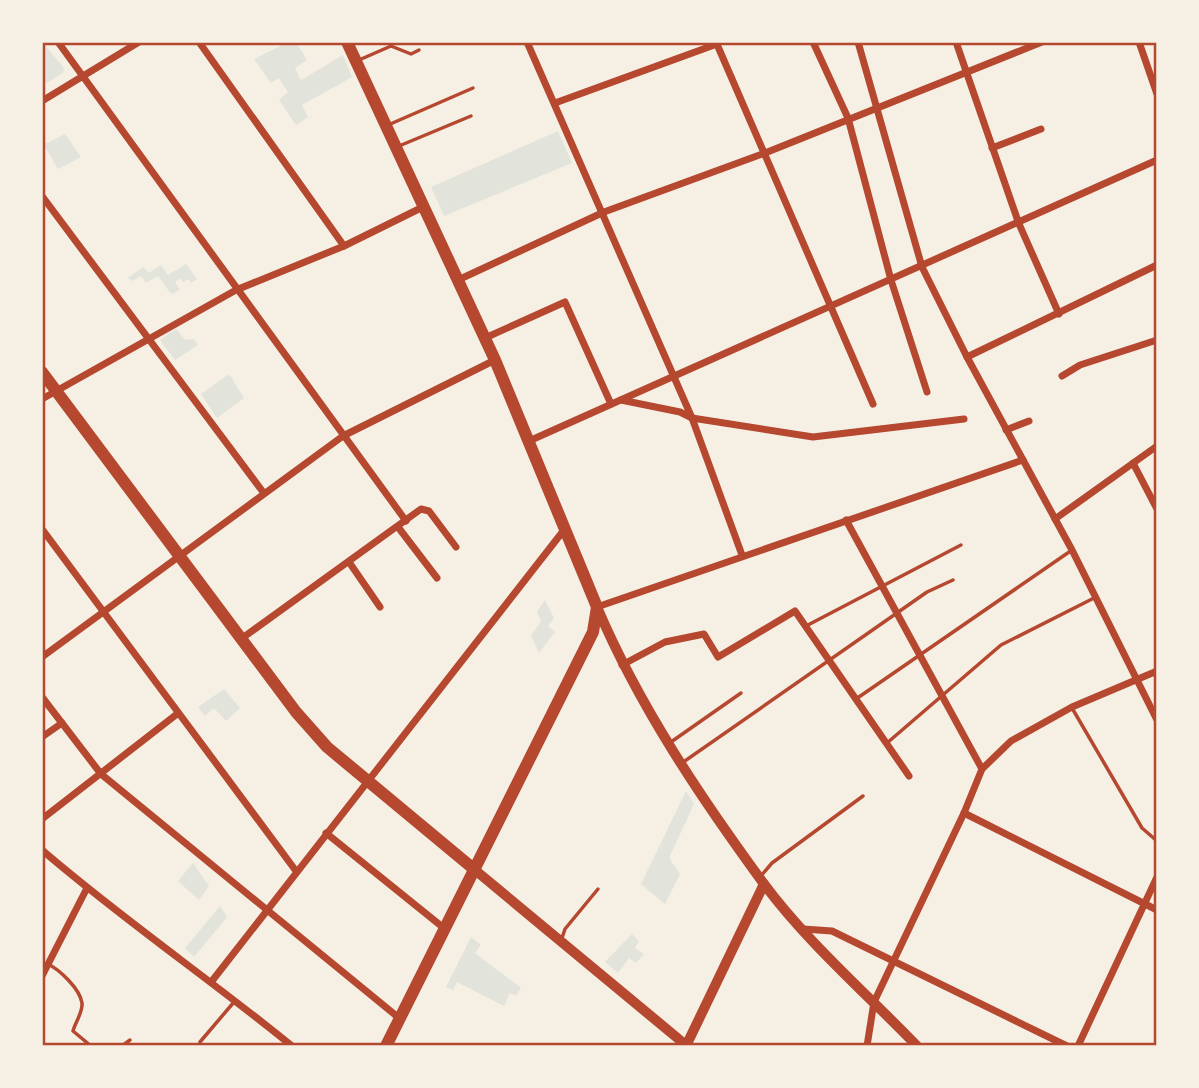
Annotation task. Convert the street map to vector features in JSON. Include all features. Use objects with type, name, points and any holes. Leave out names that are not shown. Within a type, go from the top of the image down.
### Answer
[{"type":"main road","points":[[347,42],[495,360],[597,607],[593,632],[386,1046]]},
{"type":"main road","points":[[42,372],[241,639],[327,747],[475,870]]},
{"type":"street","points":[[58,42],[406,521]]},
{"type":"street","points":[[42,101],[139,42]]},
{"type":"street","points":[[199,42],[344,246]]},
{"type":"street","points":[[527,42],[604,212],[692,418],[743,555]]},
{"type":"street","points":[[813,42],[848,118],[891,280],[927,392]]},
{"type":"street","points":[[858,42],[922,267],[967,357],[1072,550],[1157,720]]},
{"type":"street","points":[[956,42],[1019,224],[1059,314]]},
{"type":"street","points":[[458,280],[604,212],[765,153],[1042,42]]},
{"type":"street","points":[[1139,42],[1157,94]]},
{"type":"street","points":[[555,103],[717,43],[873,404]]},
{"type":"street","points":[[992,148],[1041,129]]},
{"type":"street","points":[[529,441],[1157,160]]},
{"type":"street","points":[[42,196],[262,492]]},
{"type":"street","points":[[42,400],[236,290],[344,246],[425,206]]},
{"type":"street","points":[[967,357],[1157,265]]},
{"type":"street","points":[[485,338],[565,302],[611,404]]},
{"type":"street","points":[[1062,376],[1080,365],[1157,340]]},
{"type":"street","points":[[42,657],[262,492],[343,436],[495,360]]},
{"type":"street","points":[[621,400],[680,412],[692,418],[813,437],[964,419]]},
{"type":"street","points":[[1006,430],[1029,421]]},
{"type":"street","points":[[1055,519],[1157,446]]},
{"type":"street","points":[[917,1046],[803,929],[762,881],[669,743],[622,665],[597,607],[1023,460]]},
{"type":"street","points":[[1133,463],[1157,509]]},
{"type":"street","points":[[241,639],[425,508],[456,547]]},
{"type":"street","points":[[846,520],[982,769]]},
{"type":"street","points":[[398,527],[437,578]]},
{"type":"street","points":[[42,529],[296,871]]},
{"type":"street","points":[[212,981],[264,910],[564,530]]},
{"type":"street","points":[[349,562],[380,607]]},
{"type":"street","points":[[622,665],[665,642],[704,634],[718,657],[795,611],[909,776]]},
{"type":"street","points":[[867,1046],[874,1002],[964,813],[982,769],[1010,741],[1072,708],[1157,671]]},
{"type":"street","points":[[42,697],[101,774],[399,1018]]},
{"type":"street","points":[[42,819],[177,714]]},
{"type":"street","points":[[42,737],[62,723]]},
{"type":"street","points":[[964,813],[1157,909]]},
{"type":"street","points":[[326,834],[445,929]]},
{"type":"street","points":[[42,850],[87,888],[212,981],[292,1046]]},
{"type":"street","points":[[475,870],[686,1046],[762,881]]},
{"type":"street","points":[[1078,1046],[1157,877]]},
{"type":"street","points":[[42,976],[87,888]]},
{"type":"street","points":[[803,929],[832,931],[1067,1046]]},
{"type":"lane","points":[[356,61],[391,46],[411,54],[419,50]]},
{"type":"lane","points":[[387,125],[473,88]]},
{"type":"lane","points":[[397,147],[471,116]]},
{"type":"lane","points":[[806,626],[961,545]]},
{"type":"lane","points":[[856,699],[1072,550]]},
{"type":"lane","points":[[682,763],[928,592],[953,580]]},
{"type":"lane","points":[[887,744],[1001,645],[1096,597]]},
{"type":"lane","points":[[669,743],[741,693]]},
{"type":"lane","points":[[1072,708],[1142,828],[1157,841]]},
{"type":"lane","points":[[762,881],[772,863],[863,796]]},
{"type":"lane","points":[[561,940],[565,929],[598,889]]},
{"type":"lane","points":[[48,964],[61,971],[80,998],[82,1009],[73,1031],[90,1046]]},
{"type":"lane","points":[[200,1042],[236,1000]]},
{"type":"lane","points":[[122,1046],[130,1040]]},
{"type":"shaded area","points":[[42,42],[64,68],[63,73],[42,86]]},
{"type":"shaded area","points":[[289,42],[296,42],[307,60],[295,68],[301,80],[343,55],[352,77],[302,105],[308,117],[296,125],[279,100],[288,92],[279,78],[271,83],[254,59]]},
{"type":"shaded area","points":[[558,131],[572,163],[444,216],[431,187]]},
{"type":"shaded area","points":[[65,134],[81,157],[58,169],[42,142],[47,143]]},
{"type":"shaded area","points":[[186,264],[197,279],[191,283],[189,279],[183,282],[181,278],[175,282],[180,290],[171,294],[158,276],[146,283],[141,276],[132,281],[128,278],[143,267],[149,273],[161,265],[168,275]]},
{"type":"shaded area","points":[[176,329],[185,340],[194,339],[198,345],[175,360],[160,340]]},
{"type":"shaded area","points":[[229,374],[244,398],[217,418],[201,394]]},
{"type":"shaded area","points":[[545,600],[554,618],[548,626],[555,632],[539,653],[531,636],[541,621],[537,612]]},
{"type":"shaded area","points":[[224,689],[240,708],[226,721],[214,708],[205,716],[198,707]]},
{"type":"shaded area","points":[[686,791],[694,804],[669,858],[680,874],[665,904],[641,884]]},
{"type":"shaded area","points":[[193,863],[209,886],[199,900],[178,881]]},
{"type":"shaded area","points":[[220,906],[227,917],[194,957],[185,948]]},
{"type":"shaded area","points":[[632,934],[639,941],[635,948],[644,954],[636,963],[629,958],[618,973],[605,962]]},
{"type":"shaded area","points":[[471,937],[481,945],[475,953],[521,988],[516,996],[510,993],[504,1006],[457,982],[453,990],[446,987]]}]
